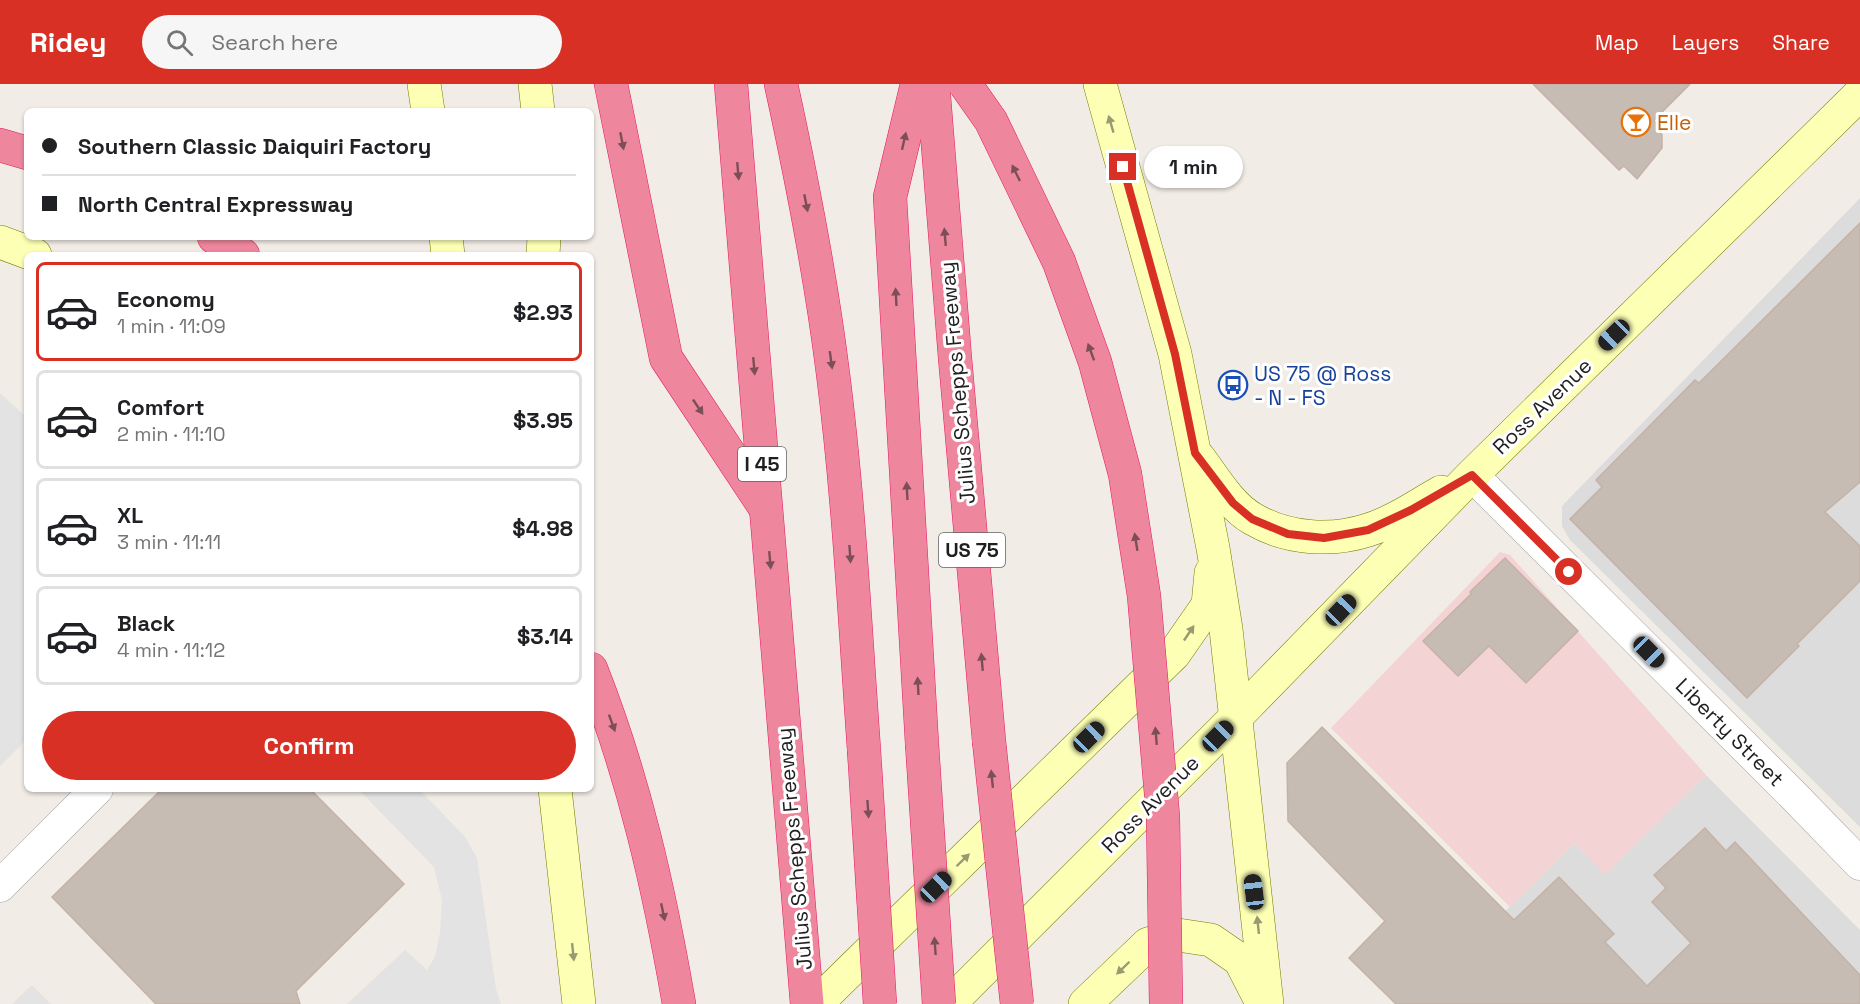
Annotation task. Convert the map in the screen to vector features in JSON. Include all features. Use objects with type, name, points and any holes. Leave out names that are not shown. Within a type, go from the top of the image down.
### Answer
[{"type":"highway","points":[[611,84],[666,358],[766,508]]},
{"type":"highway","name":"Julius Schepps Freeway","points":[[731,84],[807,1004]]},
{"type":"highway","points":[[781,84],[811,232],[833,374],[847,516],[880,1004]]},
{"type":"highway","points":[[917,84],[890,197],[939,1004]]},
{"type":"highway","name":"Julius Schepps Freeway","points":[[933,84],[988,741],[1017,1004]]},
{"type":"highway","points":[[965,84],[991,121],[1059,262],[1098,373],[1125,474],[1144,596],[1162,817],[1181,1004]]},
{"type":"highway","points":[[0,145],[24,152]]},
{"type":"highway","points":[[219,240],[238,252]]},
{"type":"highway","points":[[594,677],[613,725],[638,806],[663,914],[680,1004]]},
{"type":"highway","points":[[1162,817],[1166,1004]]},
{"type":"main road","points":[[424,84],[428,108]]},
{"type":"main road","points":[[536,84],[538,108]]},
{"type":"main road","points":[[1100,84],[1175,354],[1213,548],[1226,629],[1264,1004]]},
{"type":"main road","name":"Ross Avenue","points":[[949,1004],[1234,719],[1472,475],[1860,94]]},
{"type":"main road","points":[[0,242],[27,252]]},
{"type":"main road","points":[[1195,453],[1233,503],[1252,519],[1288,534],[1324,538],[1368,530],[1411,510],[1472,475]]},
{"type":"main road","points":[[816,1004],[1174,654],[1208,605],[1213,548]]},
{"type":"main road","points":[[536,792],[568,900]]},
{"type":"main road","points":[[555,792],[579,1004]]},
{"type":"main road","points":[[1085,1004],[1148,944],[1178,934],[1211,940],[1240,960],[1264,1004]]},
{"type":"street","name":"Liberty Street","points":[[1472,475],[1860,864]]},
{"type":"street","points":[[0,886],[93,792]]},
{"type":"shaded area","points":[[1860,198],[1860,827],[1570,540],[1562,526],[1562,506]]},
{"type":"shaded area","points":[[0,393],[24,415],[24,742],[0,766]]},
{"type":"shaded area","points":[[1500,552],[1510,555],[1706,775],[1605,875],[1574,843],[1510,907],[1331,728]]},
{"type":"shaded area","points":[[1706,775],[1860,930],[1860,1004],[1411,1004],[1574,843],[1605,874]]},
{"type":"shaded area","points":[[361,792],[422,792],[465,837],[477,858],[496,989],[501,1004],[347,1004],[405,950],[427,970],[435,957],[440,933],[442,900],[434,867]]},
{"type":"shaded area","points":[[32,985],[51,1004],[12,1004]]},
{"type":"building","points":[[1533,84],[1690,84],[1654,120],[1662,135],[1662,148],[1637,179],[1624,166],[1619,170]]},
{"type":"building","points":[[1860,223],[1860,482],[1825,512],[1860,546],[1860,581],[1747,698],[1570,519],[1602,487],[1596,480],[1695,380],[1699,383]]},
{"type":"building","points":[[1505,558],[1578,631],[1526,683],[1489,646],[1458,676],[1423,641]]},
{"type":"building","points":[[1322,727],[1514,920],[1559,877],[1614,934],[1605,942],[1647,986],[1691,943],[1652,902],[1666,888],[1654,875],[1705,828],[1726,851],[1735,842],[1860,975],[1860,1004],[1396,1004],[1349,958],[1385,921],[1288,821],[1287,763]]},
{"type":"building","points":[[159,792],[313,792],[404,884],[296,991],[300,1004],[156,1004],[52,897]]},
{"type":"place","name":"Elle","points":[[1636,122]]},
{"type":"place","name":"US 75 @ Ross - N - FS","points":[[1233,385]]},
{"type":"route","points":[[1123,167],[1175,354],[1195,453],[1233,503],[1252,519],[1288,534],[1324,538],[1368,530],[1411,510],[1472,475],[1569,572]]}]
